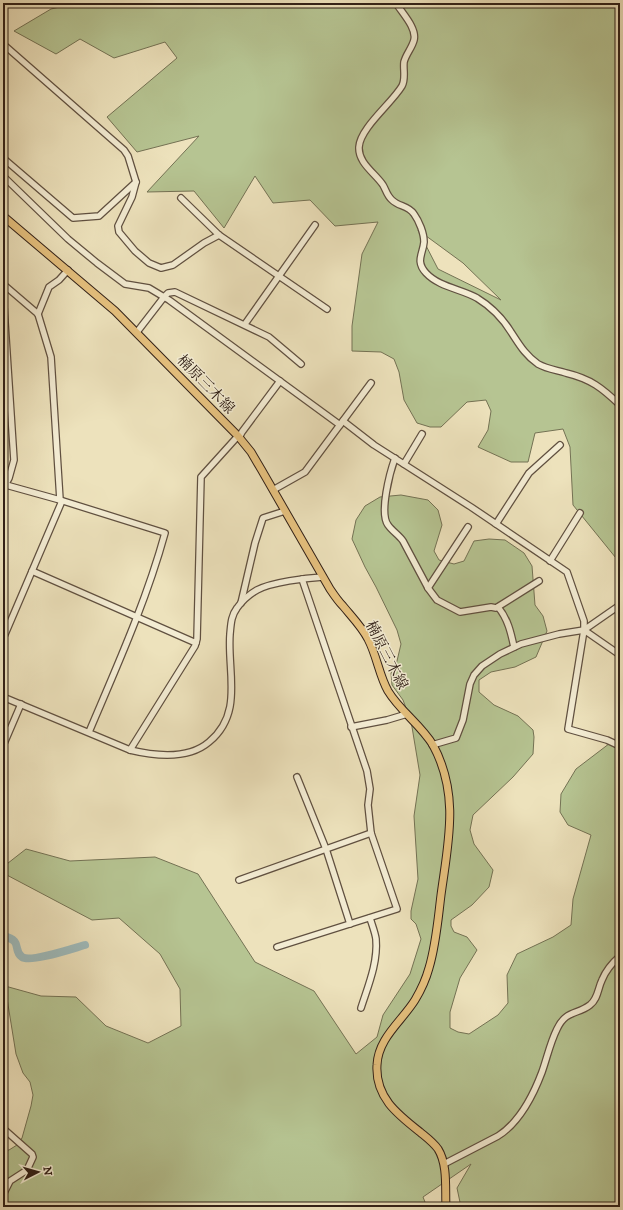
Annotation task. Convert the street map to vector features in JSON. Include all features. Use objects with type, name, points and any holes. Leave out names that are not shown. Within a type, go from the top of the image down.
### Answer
[{"type":"main road","name":"楠原三木線","points":[[3,216],[100,298],[136,332],[238,437],[250,452],[342,606],[365,632],[373,650],[384,683],[390,693],[422,730],[432,745],[444,772],[451,808],[451,824],[433,951],[430,968],[415,1000],[383,1042],[378,1054],[377,1074],[384,1097],[392,1109],[430,1140],[438,1149],[444,1164],[446,1207]]},
{"type":"street","points":[[396,3],[414,32],[414,40],[404,63],[402,85],[386,108],[367,129],[359,147],[360,157],[381,183],[391,200],[397,204],[408,207],[415,214],[423,236],[424,244],[420,256],[421,267],[426,274],[436,281],[476,298],[486,305],[501,319],[527,355],[538,364],[551,370],[566,373],[589,381],[601,387],[620,405]]},
{"type":"street","points":[[3,44],[124,150],[128,156],[136,182],[132,197],[118,226],[119,232],[135,251],[149,263],[161,268],[173,266],[204,243],[219,235]]},
{"type":"street","points":[[3,158],[73,218],[99,216],[136,182]]},
{"type":"street","points":[[3,176],[68,239],[125,284],[149,288],[164,297],[341,423],[567,572],[584,621],[584,630],[568,729],[607,740],[620,746]]},
{"type":"street","points":[[181,198],[219,235],[327,309]]},
{"type":"street","points":[[245,324],[315,225]]},
{"type":"street","points":[[38,314],[50,287],[68,270]]},
{"type":"street","points":[[3,284],[38,314],[51,356],[61,501],[3,638]]},
{"type":"street","points":[[3,292],[14,460],[11,473],[4,487],[61,501],[166,533],[138,617],[89,732]]},
{"type":"street","points":[[136,332],[164,297],[168,293],[175,292],[245,324],[269,337],[301,364]]},
{"type":"street","points":[[130,750],[184,665],[196,643],[201,476],[238,437],[280,381]]},
{"type":"street","points":[[273,490],[305,472],[371,383]]},
{"type":"street","points":[[404,464],[422,434]]},
{"type":"street","points":[[496,524],[528,473],[560,445]]},
{"type":"street","points":[[395,458],[385,499],[384,508],[386,522],[403,541],[428,588],[437,600],[460,612],[498,607],[539,581]]},
{"type":"street","points":[[241,604],[255,543],[263,518],[285,511]]},
{"type":"street","points":[[550,561],[580,513]]},
{"type":"street","points":[[428,588],[468,527]]},
{"type":"street","points":[[32,572],[196,643]]},
{"type":"street","points":[[3,697],[130,750],[144,753],[185,754],[205,746],[219,733],[227,720],[232,683],[229,642],[231,620],[237,608],[247,597],[264,587],[323,576]]},
{"type":"street","points":[[277,947],[396,909],[371,833],[368,805],[370,789],[369,779],[302,579]]},
{"type":"street","points":[[432,745],[456,738],[463,720],[470,684],[474,675],[482,666],[514,647],[535,639],[584,630],[620,605]]},
{"type":"street","points":[[498,607],[504,614],[511,632],[514,647]]},
{"type":"street","points":[[584,630],[620,655]]},
{"type":"street","points":[[3,746],[21,704]]},
{"type":"street","points":[[351,726],[387,720],[407,714]]},
{"type":"street","points":[[297,777],[326,849],[350,924]]},
{"type":"street","points":[[239,880],[371,833]]},
{"type":"street","points":[[360,1008],[373,972],[376,950],[376,937],[370,918]]},
{"type":"street","points":[[444,1164],[498,1136],[505,1131],[519,1116],[532,1097],[542,1072],[551,1041],[562,1019],[567,1015],[590,1005],[606,971],[620,956]]},
{"type":"street","points":[[3,1130],[12,1135],[32,1154],[33,1157],[27,1170],[10,1180],[3,1195]]},
{"type":"green space","points":[[76,3],[620,3],[620,563],[573,505],[570,447],[563,429],[535,433],[528,462],[511,462],[478,447],[488,430],[491,411],[486,400],[467,402],[441,427],[430,427],[417,423],[404,400],[399,372],[394,359],[381,352],[352,351],[352,326],[362,254],[378,222],[335,226],[310,200],[273,203],[255,176],[224,228],[194,191],[147,192],[199,136],[137,152],[107,117],[177,58],[165,42],[114,58],[80,39],[56,54],[14,31],[51,9]],"holes":[[[418,230],[463,263],[501,300],[438,269]]]},
{"type":"green space","points":[[401,495],[428,500],[438,510],[442,525],[434,551],[439,560],[454,564],[464,561],[474,541],[489,539],[505,540],[524,553],[532,566],[535,605],[543,616],[547,631],[536,657],[515,667],[491,672],[479,680],[479,692],[494,705],[518,716],[533,730],[533,754],[513,777],[473,815],[470,830],[474,844],[493,870],[489,887],[472,905],[451,920],[451,926],[454,932],[467,937],[477,950],[460,978],[450,1012],[450,1028],[458,1032],[469,1034],[498,1015],[508,1003],[507,975],[517,954],[553,937],[571,925],[573,899],[591,835],[568,825],[560,812],[561,794],[576,769],[618,737],[620,732],[620,1207],[461,1207],[457,1188],[471,1164],[423,1197],[427,1207],[3,1207],[3,1151],[9,1150],[17,1145],[22,1138],[33,1095],[30,1082],[23,1073],[16,1054],[5,986],[41,996],[76,997],[106,1026],[148,1043],[181,1026],[180,989],[160,954],[119,918],[92,920],[3,873],[3,867],[26,849],[70,861],[155,857],[198,874],[255,962],[314,991],[356,1054],[377,1037],[383,1015],[410,974],[421,939],[416,924],[411,919],[411,911],[418,879],[414,816],[420,775],[411,721],[403,700],[392,685],[391,673],[397,661],[401,644],[397,630],[352,539],[356,520],[365,506],[380,497]]},
{"type":"waterway","points":[[3,936],[13,940],[16,943],[19,954],[22,957],[27,958],[43,957],[85,945]]}]
